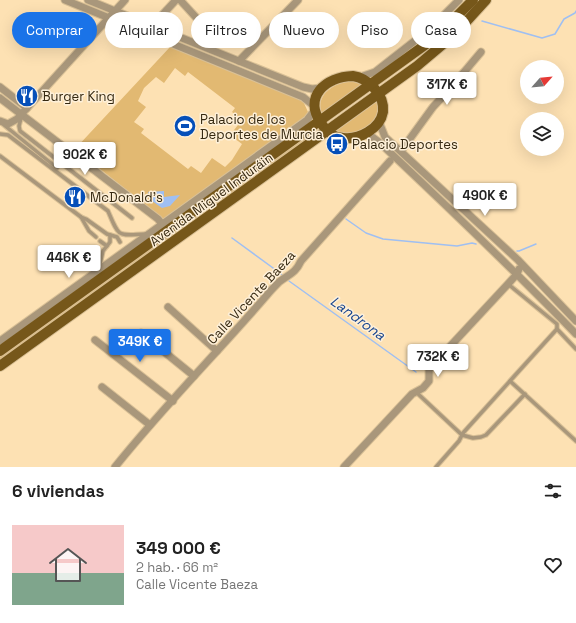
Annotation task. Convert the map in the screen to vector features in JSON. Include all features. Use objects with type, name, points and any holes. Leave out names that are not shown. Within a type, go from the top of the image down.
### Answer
[{"type":"main road","name":"Avenida Miguel Induráin","points":[[0,351],[436,36],[473,0]]},
{"type":"main road","name":"Avenida Miguel Induráin","points":[[0,366],[378,94],[448,41],[486,0]]},
{"type":"main road","points":[[352,76],[365,79],[371,84],[382,102],[383,110],[379,122],[364,134],[354,138],[335,137],[327,131],[314,109],[316,97],[321,88],[329,82],[341,77],[352,76]]},
{"type":"street","points":[[65,0],[105,16]]},
{"type":"street","points":[[88,0],[115,11],[125,0]]},
{"type":"street","points":[[165,12],[176,0]]},
{"type":"street","points":[[180,0],[191,12]]},
{"type":"street","points":[[239,61],[298,0]]},
{"type":"street","points":[[360,77],[375,72],[430,29],[459,0]]},
{"type":"street","points":[[0,121],[6,124],[11,124],[105,22]]},
{"type":"street","points":[[183,38],[308,89],[321,88]]},
{"type":"street","points":[[0,341],[307,120],[314,109],[303,97],[182,48]]},
{"type":"street","points":[[401,151],[433,107],[481,52]]},
{"type":"street","points":[[236,70],[242,68],[242,64],[239,61]]},
{"type":"street","points":[[0,87],[27,108]]},
{"type":"street","points":[[0,98],[158,219],[162,224]]},
{"type":"street","points":[[379,122],[385,137],[516,259],[576,321]]},
{"type":"street","points":[[364,134],[371,136],[379,142],[517,274],[576,334]]},
{"type":"street","name":"Calle Vicente Baeza","points":[[116,467],[150,425],[272,289],[283,279],[292,274],[301,261],[390,161]]},
{"type":"street","points":[[344,467],[412,394],[423,388],[429,381],[429,369],[517,274],[519,268],[516,259]]},
{"type":"street","points":[[517,274],[523,273],[558,303]]},
{"type":"street","points":[[168,307],[217,351]]},
{"type":"street","points":[[140,333],[194,376]]},
{"type":"street","points":[[95,340],[173,401]]},
{"type":"street","points":[[102,387],[150,425]]},
{"type":"lane","points":[[21,114],[19,126],[20,131],[132,218]]},
{"type":"lane","points":[[0,121],[57,168]]},
{"type":"lane","points":[[0,134],[8,135],[108,210],[120,234],[149,233]]},
{"type":"lane","points":[[0,156],[81,218],[89,231],[96,237]]},
{"type":"lane","points":[[81,218],[86,219],[110,236],[117,237],[120,242]]},
{"type":"lane","points":[[99,269],[103,251],[111,240],[110,236]]},
{"type":"lane","points":[[100,241],[107,246]]},
{"type":"lane","points":[[436,467],[460,441],[462,435],[557,329],[558,324],[508,284]]},
{"type":"lane","points":[[557,329],[576,349]]},
{"type":"lane","points":[[510,381],[576,441]]},
{"type":"lane","points":[[416,392],[462,435],[473,438],[486,435],[525,394]]},
{"type":"shaded area","points":[[169,48],[172,48],[303,101],[308,112],[307,117],[163,219],[75,149]],"holes":[[[175,68],[185,76],[188,72],[235,108],[232,112],[242,120],[230,135],[242,144],[232,160],[225,167],[212,158],[201,173],[191,166],[188,169],[141,133],[144,129],[134,122],[146,107],[138,101],[144,88],[156,77],[164,83]]]},
{"type":"shaded area","points":[[352,81],[362,84],[322,114],[320,107],[321,101],[328,90],[339,84]]},
{"type":"shaded area","points":[[376,101],[378,108],[376,115],[372,122],[366,127],[351,133],[336,131]]},
{"type":"shaded area","points":[[314,130],[315,134],[0,360],[0,356]]},
{"type":"water","points":[[164,191],[164,197],[180,195],[170,206],[162,208],[152,201],[148,192]]},
{"type":"waterway","points":[[482,21],[542,38],[555,34],[564,19],[576,11]]},
{"type":"waterway","name":"Landrona","points":[[346,219],[366,233],[383,239],[457,246],[472,243],[476,244]]},
{"type":"waterway","name":"Landrona","points":[[232,238],[284,276]]},
{"type":"waterway","name":"Landrona","points":[[517,251],[536,244]]},
{"type":"waterway","name":"Landrona","points":[[289,281],[416,372]]},
{"type":"place","name":"Burger King","points":[[27,96]]},
{"type":"place","name":"Palacio de los Deportes de Murcia","points":[[185,126]]},
{"type":"place","name":"Palacio Deportes","points":[[337,144]]},
{"type":"place","name":"McDonald's","points":[[75,197]]}]
